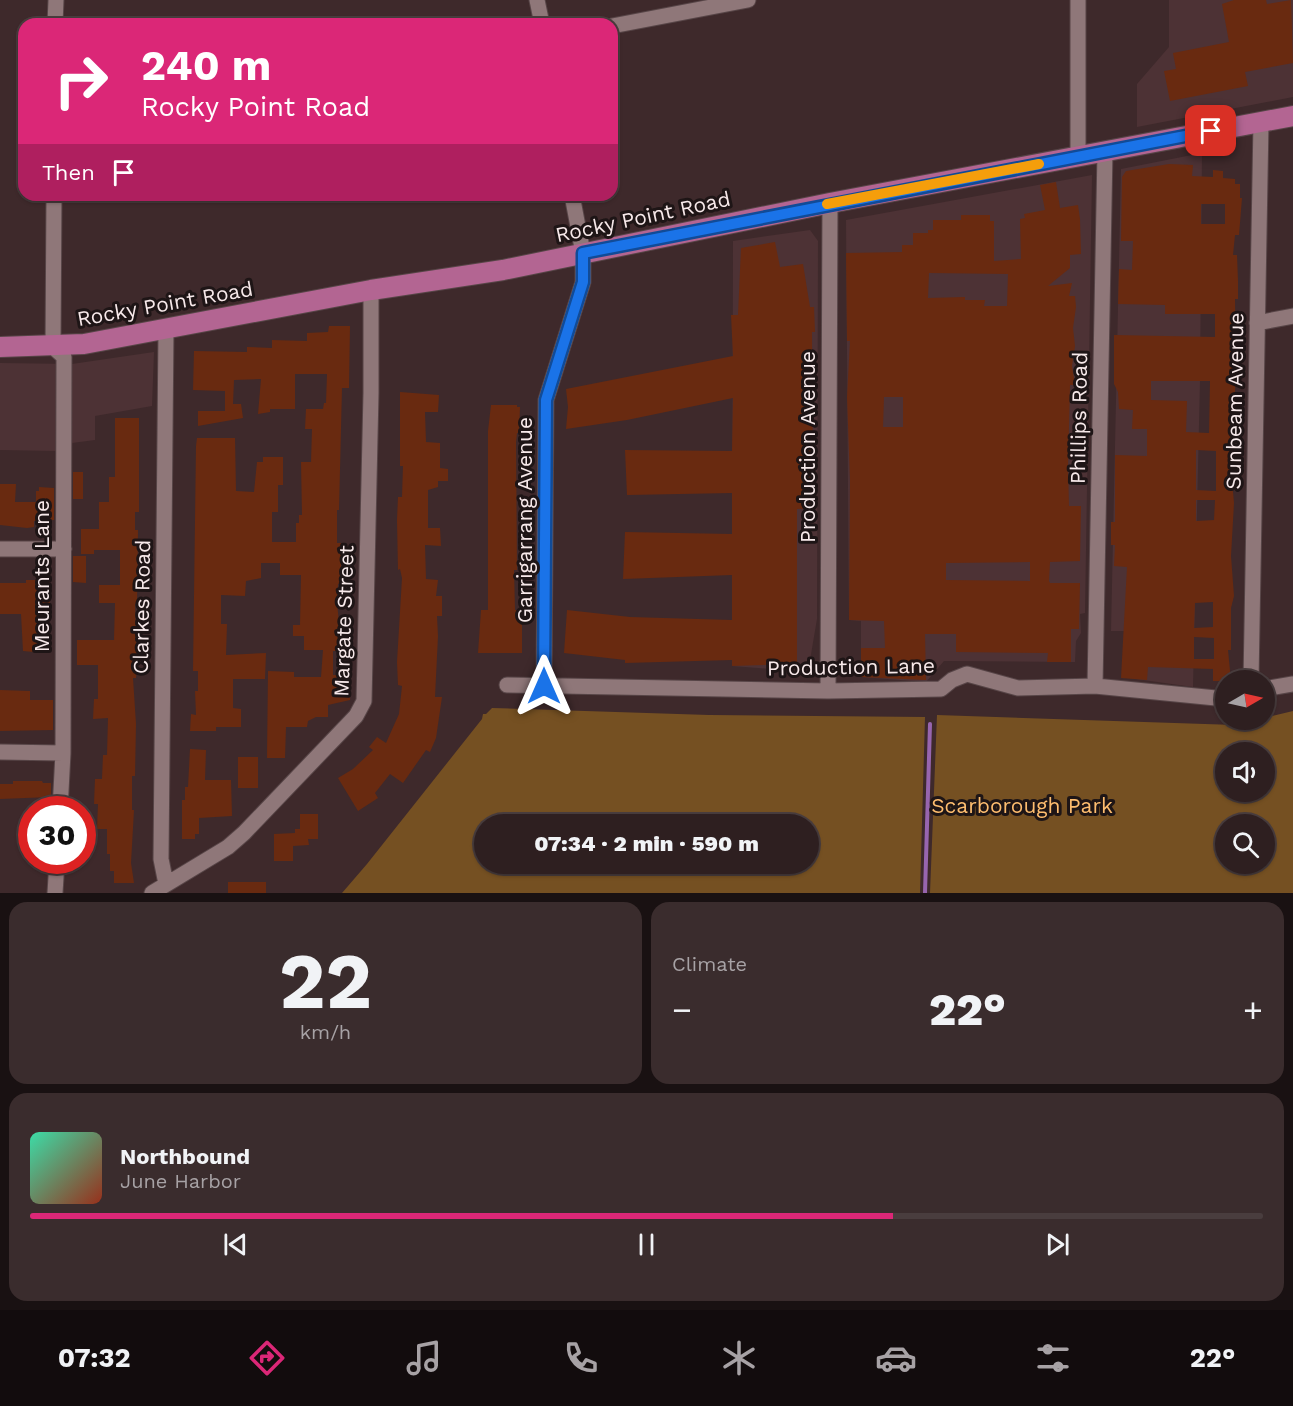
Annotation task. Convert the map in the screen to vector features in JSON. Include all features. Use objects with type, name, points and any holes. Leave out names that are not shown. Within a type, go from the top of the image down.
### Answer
[{"type":"main road","name":"Rocky Point Road","points":[[0,347],[53,347],[84,344],[371,290],[503,270],[830,203],[1293,116]]},
{"type":"street","points":[[55,18],[56,0]]},
{"type":"street","points":[[537,0],[541,18]]},
{"type":"street","points":[[618,25],[748,0]]},
{"type":"street","points":[[1078,0],[1078,156]]},
{"type":"street","name":"Sunbeam Avenue","points":[[1251,670],[1261,122]]},
{"type":"street","name":"Phillips Road","points":[[1095,686],[1105,151]]},
{"type":"street","points":[[53,347],[54,201]]},
{"type":"street","name":"Garrigarrang Avenue","points":[[544,686],[546,400],[583,282],[583,253],[573,201]]},
{"type":"street","name":"Production Avenue","points":[[828,691],[830,203]]},
{"type":"street","name":"Margate Street","points":[[152,893],[228,847],[244,833],[356,716],[364,700],[371,405],[371,290]]},
{"type":"street","points":[[1257,323],[1293,316]]},
{"type":"street","name":"Clarkes Road","points":[[166,329],[161,860],[166,884]]},
{"type":"street","name":"Meurants Lane","points":[[53,347],[64,357],[63,753],[61,796]]},
{"type":"street","points":[[0,549],[64,549]]},
{"type":"street","name":"Production Lane","points":[[507,685],[828,691],[941,689],[952,680],[967,674],[1018,688],[1095,686],[1215,698]]},
{"type":"street","points":[[1275,687],[1293,684]]},
{"type":"street","points":[[0,752],[63,753]]},
{"type":"street","points":[[55,893],[56,874]]},
{"type":"shaded area","points":[[1169,0],[1293,0],[1293,97],[1137,127],[1137,84],[1169,47]]},
{"type":"shaded area","points":[[1202,153],[1200,381],[1193,687],[1122,677],[1124,631],[1111,631],[1121,169]]},
{"type":"shaded area","points":[[1092,175],[1085,613],[1080,614],[1081,633],[1076,641],[1075,662],[944,661],[926,682],[861,677],[861,621],[849,620],[846,220]]},
{"type":"shaded area","points":[[810,230],[818,241],[817,619],[808,672],[732,666],[733,241]]},
{"type":"shaded area","points":[[154,352],[152,406],[95,416],[95,440],[72,443],[56,451],[0,450],[0,363],[72,364]]},
{"type":"green space","points":[[492,708],[709,715],[925,717],[920,893],[342,893],[482,719],[483,714]]},
{"type":"green space","name":"Scarborough Park","points":[[1293,711],[1293,893],[930,893],[937,715],[1215,724],[1215,730],[1275,730],[1275,715]]},
{"type":"building","points":[[1234,0],[1266,0],[1267,4],[1291,0],[1293,63],[1245,72],[1248,86],[1170,101],[1164,71],[1176,69],[1173,53],[1229,42],[1222,4]]},
{"type":"building","points":[[1169,164],[1193,165],[1192,176],[1213,177],[1213,170],[1223,171],[1223,178],[1235,179],[1235,184],[1240,184],[1240,198],[1242,198],[1239,235],[1235,235],[1233,255],[1237,255],[1238,299],[1235,299],[1236,370],[1233,435],[1235,435],[1235,444],[1232,480],[1234,503],[1231,556],[1234,596],[1231,608],[1231,650],[1228,650],[1230,670],[1215,670],[1215,681],[1213,681],[1213,669],[1148,667],[1147,680],[1121,678],[1127,567],[1114,566],[1115,545],[1111,545],[1111,522],[1115,522],[1115,455],[1147,456],[1147,429],[1132,429],[1133,410],[1119,409],[1118,392],[1114,384],[1114,335],[1215,337],[1215,314],[1165,314],[1165,305],[1118,304],[1119,269],[1132,270],[1133,241],[1121,241],[1122,177],[1126,171]],"holes":[[[1201,204],[1225,204],[1225,224],[1201,224]],[[1151,381],[1210,381],[1209,433],[1186,432],[1187,401],[1151,400]],[[1196,450],[1216,451],[1216,491],[1196,490]],[[1196,500],[1215,500],[1214,520],[1196,521]],[[1213,602],[1213,627],[1194,628],[1195,603]],[[1194,637],[1214,638],[1214,659],[1194,659]]]},
{"type":"building","points":[[1056,182],[1060,208],[1078,205],[1080,219],[1081,254],[1070,255],[1070,268],[1048,286],[1072,283],[1069,296],[1075,296],[1076,307],[1072,366],[1075,385],[1070,385],[1068,467],[1069,506],[1081,506],[1080,561],[1050,562],[1049,581],[1050,583],[1080,583],[1079,629],[1071,629],[1071,662],[1047,662],[1048,653],[956,652],[956,634],[925,634],[926,680],[861,677],[861,648],[885,648],[884,621],[849,620],[850,481],[847,397],[850,341],[847,341],[846,253],[902,252],[902,245],[913,245],[913,233],[928,233],[928,230],[933,230],[933,220],[961,220],[961,215],[990,215],[990,221],[994,221],[994,261],[1021,259],[1020,219],[1025,218],[1024,214],[1045,210],[1040,185]],"holes":[[[929,273],[1008,274],[1007,306],[984,306],[985,300],[965,300],[965,297],[928,298]],[[884,397],[903,397],[903,427],[883,427]],[[1030,562],[1030,581],[946,580],[946,563]]]},
{"type":"building","points":[[775,242],[780,267],[803,264],[810,307],[814,307],[815,332],[812,332],[813,508],[797,509],[797,664],[732,666],[732,660],[625,663],[625,660],[564,653],[567,610],[630,617],[732,620],[732,575],[623,579],[625,532],[732,534],[732,493],[627,495],[625,450],[732,451],[733,398],[627,420],[566,429],[568,407],[566,389],[733,356],[731,315],[738,315],[741,248]]},
{"type":"building","points":[[329,326],[350,326],[349,388],[342,388],[339,510],[337,510],[337,543],[341,543],[341,584],[338,584],[337,603],[341,642],[340,651],[333,651],[333,675],[343,675],[350,680],[350,700],[328,705],[328,717],[316,717],[308,721],[307,727],[286,727],[285,758],[267,758],[268,671],[294,672],[294,677],[321,677],[323,650],[304,650],[304,636],[293,636],[293,625],[300,625],[301,575],[280,575],[280,563],[261,563],[261,578],[246,581],[245,596],[221,595],[221,624],[227,624],[226,655],[266,653],[265,679],[233,679],[233,708],[241,709],[241,727],[216,727],[216,731],[190,731],[191,714],[196,715],[195,691],[198,691],[198,671],[193,671],[197,438],[235,438],[236,491],[254,492],[257,462],[263,462],[263,457],[283,457],[283,485],[278,485],[278,512],[272,512],[272,542],[296,542],[296,523],[299,523],[299,515],[302,515],[301,462],[311,462],[312,429],[305,429],[306,409],[323,409],[326,403],[327,374],[295,374],[295,409],[270,409],[270,412],[258,414],[261,379],[234,380],[233,404],[241,404],[243,418],[198,426],[198,411],[225,411],[225,391],[193,390],[194,351],[247,352],[247,347],[272,348],[272,340],[307,341],[307,333],[328,332]]},
{"type":"building","points":[[400,392],[439,395],[438,412],[425,412],[426,442],[440,443],[440,468],[448,469],[448,481],[438,481],[438,487],[428,490],[428,528],[440,528],[441,546],[425,545],[426,579],[438,580],[436,596],[442,596],[442,616],[437,616],[435,697],[442,697],[436,738],[430,752],[426,750],[403,783],[390,774],[375,793],[378,798],[358,811],[338,778],[353,769],[373,750],[369,747],[377,737],[386,743],[399,714],[402,686],[398,685],[397,662],[402,578],[400,569],[398,570],[397,520],[398,497],[402,497],[403,466],[400,466]]},
{"type":"building","points":[[491,405],[520,407],[519,433],[517,433],[516,442],[517,570],[514,570],[515,610],[520,610],[522,653],[478,653],[481,610],[488,610],[488,431]]},
{"type":"building","points":[[115,418],[139,418],[139,512],[135,512],[135,530],[138,530],[137,604],[135,604],[137,665],[136,678],[133,678],[136,724],[135,776],[132,776],[132,810],[134,810],[131,863],[134,883],[114,883],[114,871],[110,871],[110,854],[107,854],[107,829],[97,829],[98,804],[96,804],[94,796],[95,779],[102,779],[103,755],[107,755],[108,718],[93,719],[94,699],[98,699],[98,665],[77,665],[77,640],[114,640],[115,603],[99,603],[99,585],[120,585],[120,550],[94,550],[94,554],[81,554],[81,529],[99,529],[99,502],[109,502],[109,477],[115,477]]},
{"type":"building","points":[[73,472],[83,472],[83,499],[73,499]]},
{"type":"building","points":[[0,484],[16,484],[15,502],[36,502],[36,491],[39,491],[39,487],[54,488],[54,520],[34,521],[34,527],[27,528],[0,525]]},
{"type":"building","points":[[73,556],[86,556],[86,583],[73,582]]},
{"type":"building","points":[[26,580],[50,580],[50,621],[45,621],[45,653],[23,651],[21,614],[0,614],[0,583],[26,583]]},
{"type":"building","points":[[0,690],[30,691],[30,700],[53,700],[53,730],[0,731]]},
{"type":"building","points":[[190,749],[206,750],[205,780],[231,780],[232,816],[199,818],[199,834],[195,834],[195,839],[182,839],[182,800],[185,800],[185,787],[188,787]]},
{"type":"building","points":[[238,757],[258,757],[258,788],[238,788]]},
{"type":"building","points":[[13,781],[51,783],[51,796],[18,796],[18,798],[0,799],[0,784],[13,784]]},
{"type":"building","points":[[300,814],[318,814],[318,839],[308,839],[309,845],[293,846],[293,861],[274,861],[274,834],[295,833],[295,829],[300,829]]},
{"type":"building","points":[[228,882],[266,882],[266,893],[228,893]]},
{"type":"waterway","points":[[925,893],[930,724]]},
{"type":"slow traffic","points":[[827,204],[1039,164]]},
{"type":"route","points":[[544,686],[546,400],[583,282],[583,253],[830,203],[1211,131]]}]
